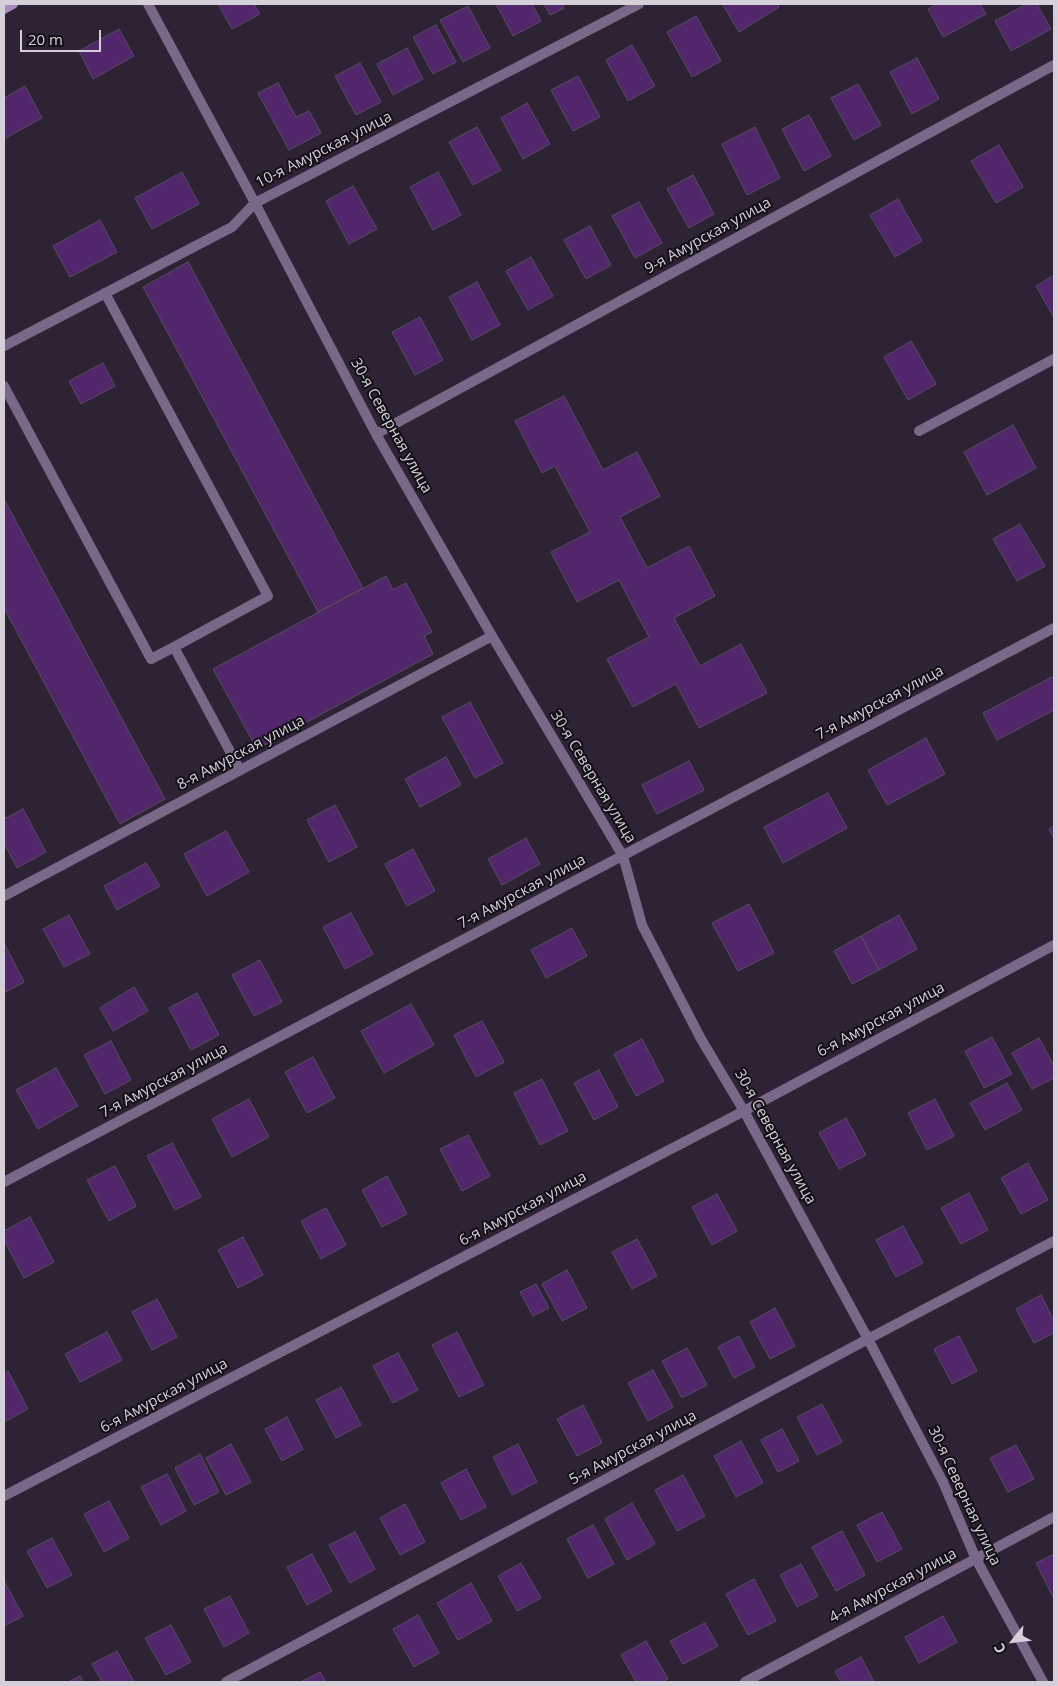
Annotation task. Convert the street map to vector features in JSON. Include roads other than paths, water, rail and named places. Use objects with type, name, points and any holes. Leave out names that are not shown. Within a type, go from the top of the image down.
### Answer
[{"type":"street","points":[[4,9],[13,4]]},
{"type":"street","name":"30-я Северная улица","points":[[148,4],[376,434],[492,636],[623,856],[642,925],[702,1039],[744,1110],[868,1339],[943,1482],[976,1559],[1043,1682]]},
{"type":"street","name":"10-я Амурская улица","points":[[4,346],[232,227],[255,203],[639,4]]},
{"type":"street","name":"9-я Амурская улица","points":[[376,434],[1054,65]]},
{"type":"street","points":[[4,386],[150,660],[268,596],[105,293]]},
{"type":"street","points":[[919,431],[1054,358]]},
{"type":"street","name":"7-я Амурская улица","points":[[4,1182],[1054,628]]},
{"type":"street","name":"8-я Амурская улица","points":[[4,896],[492,636]]},
{"type":"street","points":[[174,647],[240,770]]},
{"type":"street","name":"6-я Амурская улица","points":[[4,1496],[744,1110],[1054,945]]},
{"type":"street","name":"5-я Амурская улица","points":[[226,1682],[868,1339],[1054,1242]]},
{"type":"street","name":"4-я Амурская улица","points":[[745,1682],[1054,1517]]}]
